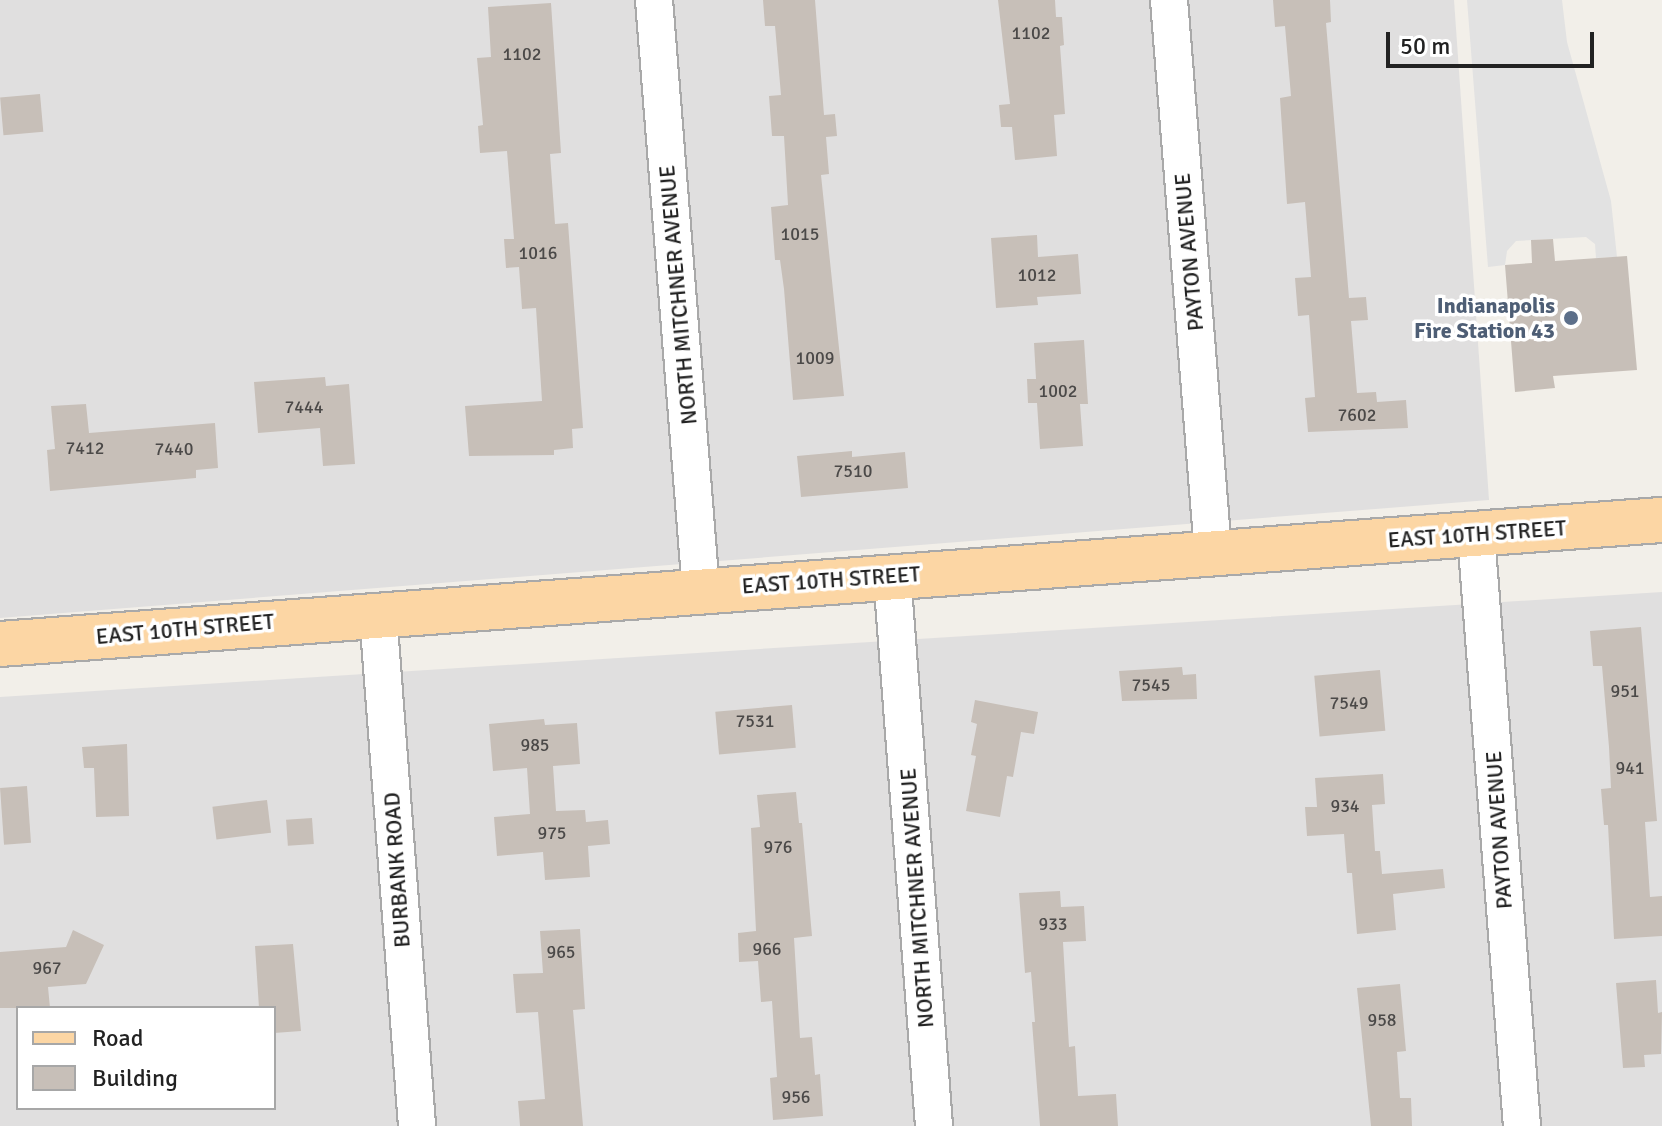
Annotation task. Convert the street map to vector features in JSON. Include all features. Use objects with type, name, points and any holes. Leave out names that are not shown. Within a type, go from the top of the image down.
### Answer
[{"type":"main road","name":"EAST 10TH STREET","points":[[0,644],[892,575],[1662,520]]},
{"type":"street","name":"NORTH MITCHNER AVENUE","points":[[654,0],[701,590]]},
{"type":"street","name":"PAYTON AVENUE","points":[[1169,0],[1213,552]]},
{"type":"street","name":"PAYTON AVENUE","points":[[1476,535],[1522,1126]]},
{"type":"street","name":"NORTH MITCHNER AVENUE","points":[[892,575],[934,1126]]},
{"type":"street","name":"BURBANK ROAD","points":[[378,614],[417,1126]]},
{"type":"shaded area","points":[[0,0],[1454,0],[1489,500],[0,618]]},
{"type":"shaded area","points":[[1467,0],[1562,0],[1567,42],[1611,201],[1617,257],[1596,258],[1595,244],[1586,237],[1516,241],[1507,251],[1505,265],[1488,267]]},
{"type":"shaded area","points":[[1662,592],[1662,1126],[0,1126],[0,697]]},
{"type":"building","points":[[763,0],[815,0],[824,115],[835,114],[837,136],[826,137],[829,174],[821,175],[844,396],[793,400],[784,289],[780,260],[775,260],[771,207],[788,205],[784,136],[772,136],[769,96],[781,95],[775,26],[765,26]]},
{"type":"building","points":[[998,0],[1055,0],[1056,17],[1062,17],[1064,45],[1060,46],[1065,114],[1054,115],[1057,156],[1015,160],[1012,127],[1001,127],[999,105],[1010,104]]},
{"type":"building","points":[[1273,0],[1330,0],[1331,22],[1326,23],[1349,298],[1366,297],[1368,320],[1351,321],[1357,393],[1376,392],[1377,402],[1406,400],[1408,428],[1308,432],[1305,398],[1315,397],[1309,315],[1298,316],[1295,278],[1311,277],[1305,202],[1287,204],[1280,98],[1291,96],[1285,26],[1275,27]]},
{"type":"building","points":[[551,3],[561,153],[550,154],[555,224],[568,223],[583,428],[572,429],[573,448],[554,450],[554,455],[469,456],[465,406],[542,401],[536,308],[522,309],[519,267],[506,268],[504,239],[514,239],[507,151],[480,153],[478,126],[483,125],[477,58],[491,57],[488,7]]},
{"type":"building","points":[[40,94],[43,132],[3,135],[0,97]]},
{"type":"building","points":[[1037,235],[1038,257],[1078,254],[1081,294],[1037,297],[1038,305],[996,308],[991,238]]},
{"type":"building","name":"Indianapolis Fire Station 43","points":[[1553,239],[1555,261],[1627,256],[1637,370],[1553,376],[1555,388],[1515,392],[1505,265],[1532,263],[1531,240]]},
{"type":"building","points":[[1084,340],[1088,404],[1080,404],[1083,446],[1040,449],[1037,403],[1028,403],[1027,379],[1036,379],[1034,343]]},
{"type":"building","points":[[325,377],[326,386],[349,384],[355,464],[323,466],[320,428],[258,433],[254,382]]},
{"type":"building","points":[[86,404],[89,433],[215,423],[218,468],[196,470],[196,478],[50,491],[47,450],[55,449],[51,406]]},
{"type":"building","points":[[852,451],[852,457],[905,452],[908,488],[801,497],[797,456]]},
{"type":"building","points":[[1641,627],[1657,821],[1645,822],[1650,897],[1662,896],[1662,936],[1614,939],[1608,825],[1604,825],[1601,789],[1611,788],[1609,747],[1602,666],[1593,666],[1590,631]]},
{"type":"building","points":[[1182,667],[1183,675],[1196,674],[1197,699],[1122,701],[1119,671]]},
{"type":"building","points":[[1380,670],[1385,731],[1320,737],[1314,676]]},
{"type":"building","points":[[975,700],[1038,712],[1034,734],[1021,732],[1013,777],[1007,776],[1000,817],[966,811],[976,756],[971,755],[977,724],[971,722]]},
{"type":"building","points":[[792,705],[796,748],[719,755],[715,712]]},
{"type":"building","points":[[544,719],[545,725],[577,723],[580,764],[553,766],[556,811],[585,810],[586,822],[608,820],[610,844],[588,846],[590,877],[545,880],[543,852],[497,856],[494,817],[530,814],[527,768],[493,771],[489,724]]},
{"type":"building","points":[[127,744],[129,816],[96,817],[94,768],[84,768],[82,747]]},
{"type":"building","points":[[1383,774],[1385,804],[1372,805],[1375,851],[1380,851],[1382,874],[1443,869],[1445,888],[1393,894],[1396,930],[1357,934],[1352,873],[1347,873],[1344,834],[1307,836],[1305,807],[1317,807],[1315,778]]},
{"type":"building","points":[[27,786],[31,843],[4,845],[0,788]]},
{"type":"building","points":[[796,792],[799,823],[802,823],[812,936],[794,938],[800,1038],[812,1037],[815,1075],[820,1074],[823,1116],[773,1120],[770,1078],[777,1077],[772,1001],[761,1002],[758,961],[739,962],[738,933],[756,931],[751,828],[760,827],[757,795]]},
{"type":"building","points":[[267,800],[271,833],[216,839],[212,807]]},
{"type":"building","points":[[312,818],[314,844],[288,846],[286,820]]},
{"type":"building","points":[[1060,891],[1061,907],[1084,906],[1086,941],[1063,942],[1069,1047],[1075,1046],[1078,1096],[1116,1094],[1118,1126],[1040,1126],[1031,972],[1025,973],[1019,893]]},
{"type":"building","points":[[580,929],[585,1009],[573,1010],[583,1126],[520,1126],[518,1101],[545,1099],[538,1012],[516,1013],[513,974],[543,973],[540,931]]},
{"type":"building","points":[[73,930],[104,945],[86,984],[48,987],[50,1006],[0,1008],[0,952],[66,947]]},
{"type":"building","points":[[293,944],[301,1031],[276,1033],[276,1006],[259,1006],[255,946]]},
{"type":"building","points":[[1656,980],[1658,1013],[1662,1012],[1661,1054],[1644,1055],[1645,1067],[1623,1068],[1616,983]]},
{"type":"building","points":[[1400,984],[1406,1051],[1397,1052],[1400,1098],[1411,1098],[1412,1126],[1371,1126],[1357,988]]},
{"type":"place","name":"Indianapolis Fire Station 43","points":[[1571,318]]}]
